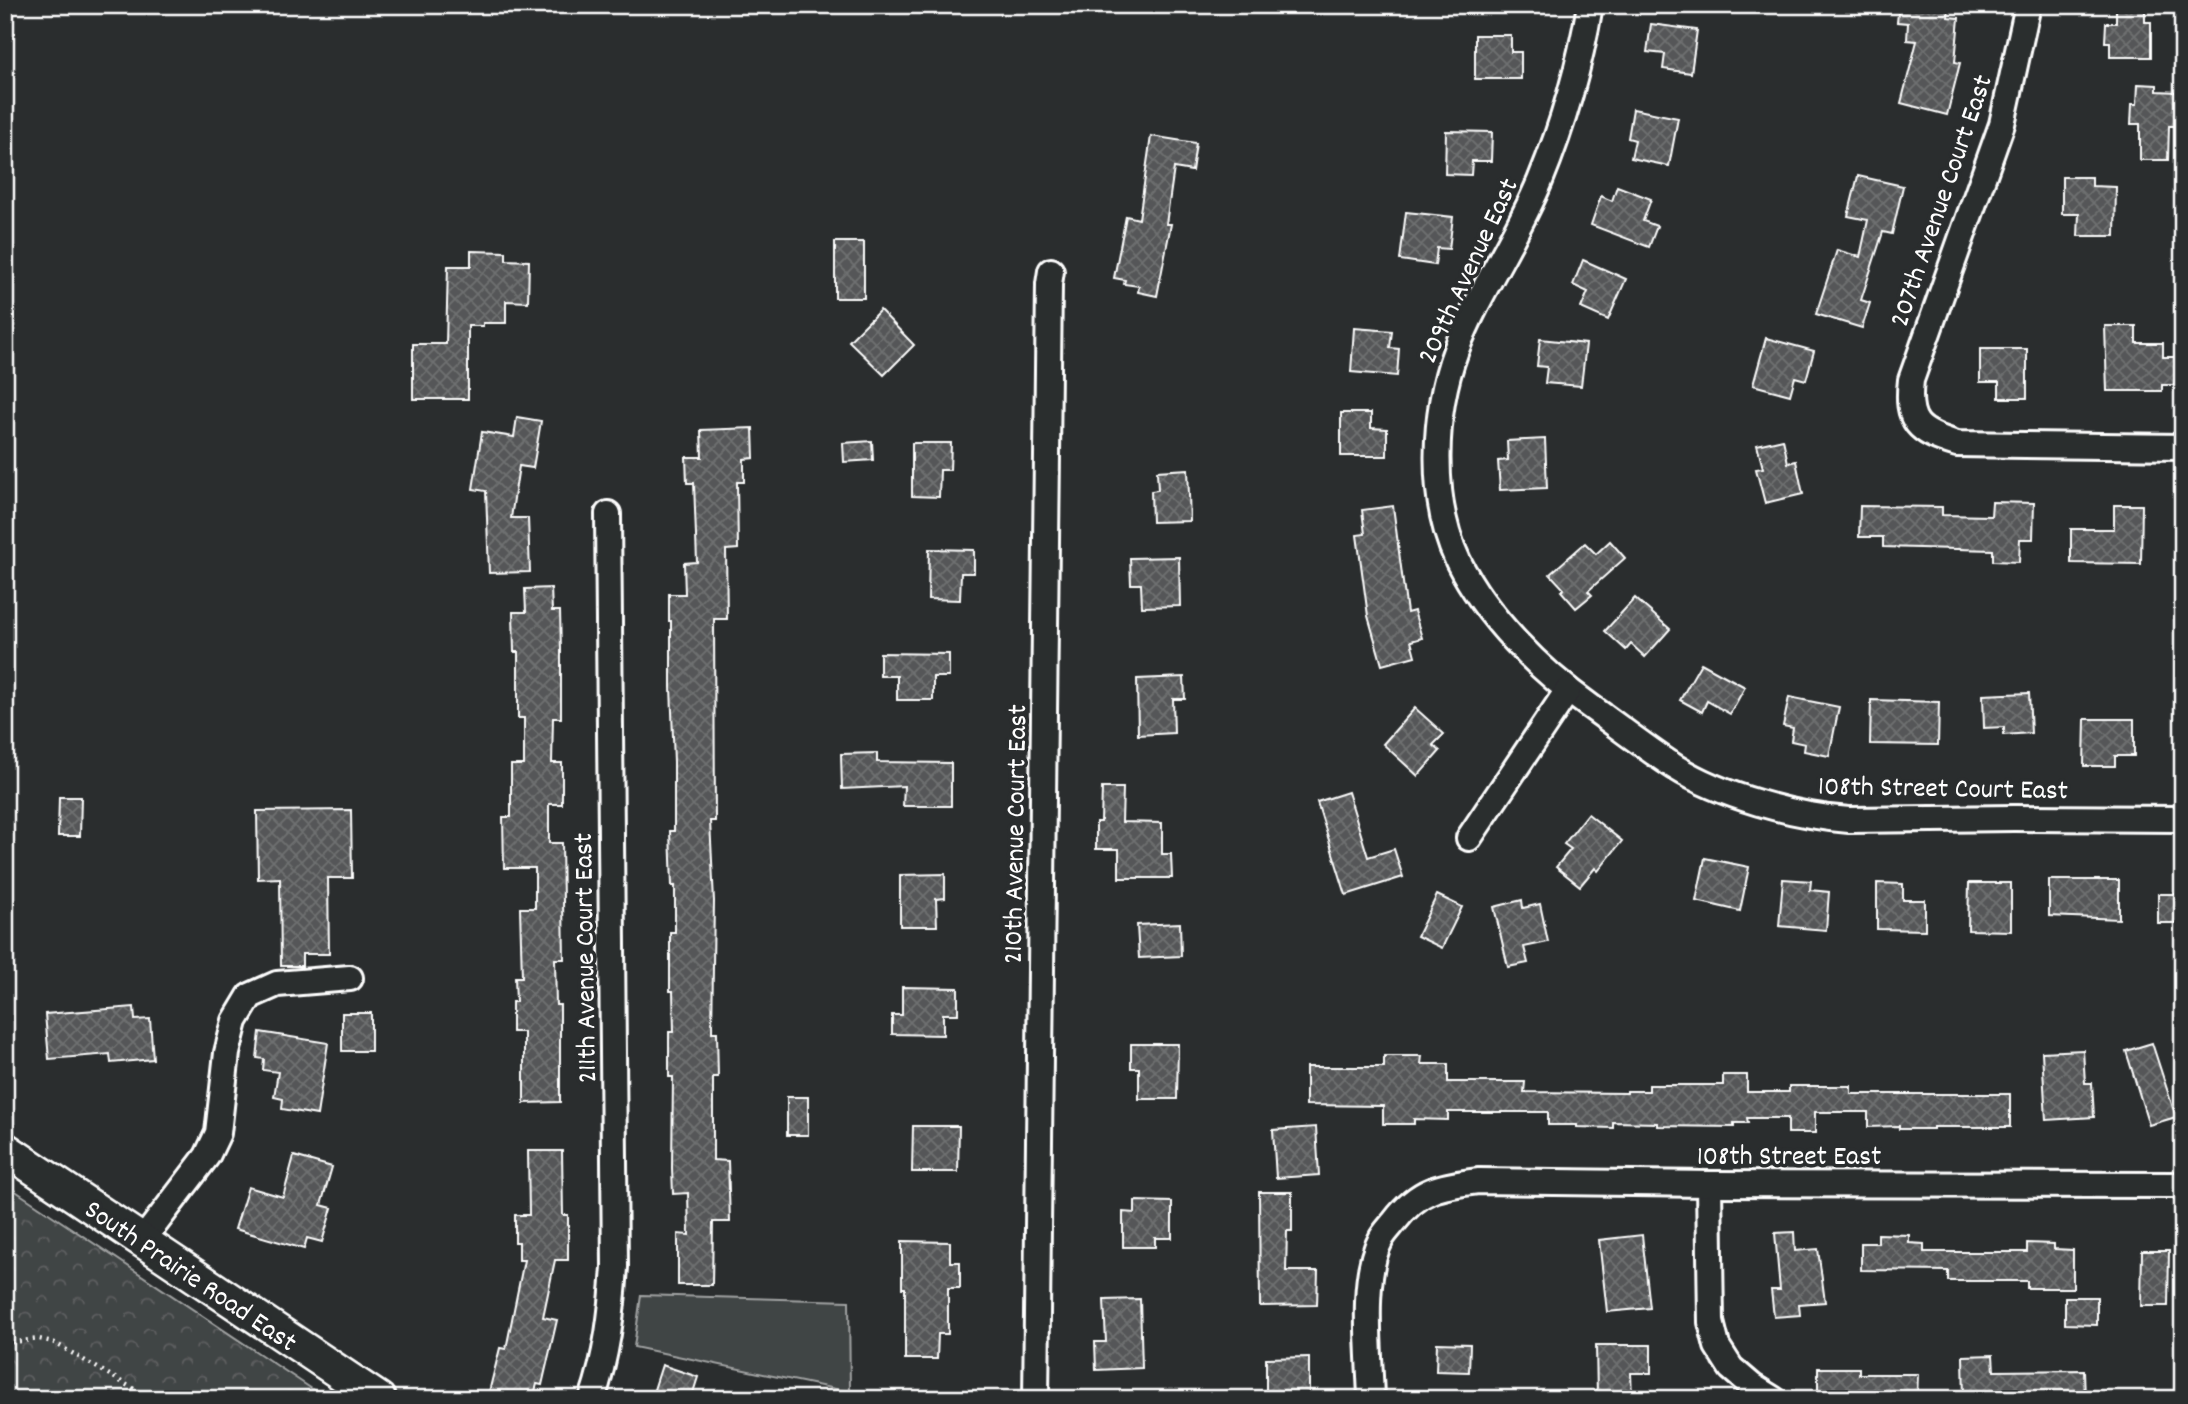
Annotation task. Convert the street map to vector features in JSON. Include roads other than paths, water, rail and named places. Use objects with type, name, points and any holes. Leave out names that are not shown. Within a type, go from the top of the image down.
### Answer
[{"type":"main road","name":"South Prairie Road East","points":[[5,1149],[379,1399]]},
{"type":"street","name":"209th Avenue East","points":[[1568,691],[1504,629],[1457,559],[1441,505],[1437,444],[1443,391],[1456,351],[1473,311],[1539,183],[1564,116],[1590,5]]},
{"type":"street","name":"207th Avenue Court East","points":[[2028,5],[2002,124],[1911,380],[1908,401],[1912,414],[1926,432],[1957,444],[2183,447]]},
{"type":"street","name":"210th Avenue Court East","points":[[1036,1399],[1051,271]]},
{"type":"street","name":"211th Avenue Court East","points":[[592,1399],[613,1307],[615,1267],[608,514]]},
{"type":"street","name":"108th Street Court East","points":[[1568,691],[1643,746],[1706,783],[1769,806],[1824,818],[2183,819]]},
{"type":"street","points":[[1469,838],[1568,691]]},
{"type":"street","points":[[142,1241],[207,1156],[218,1133],[227,1054],[235,1021],[250,996],[277,984],[350,978]]},
{"type":"street","name":"108th Street East","points":[[1371,1399],[1371,1270],[1381,1238],[1403,1211],[1431,1191],[1479,1181],[2183,1185]]},
{"type":"street","points":[[1709,1184],[1711,1322],[1717,1346],[1731,1367],[1752,1386],[1773,1399]]}]
